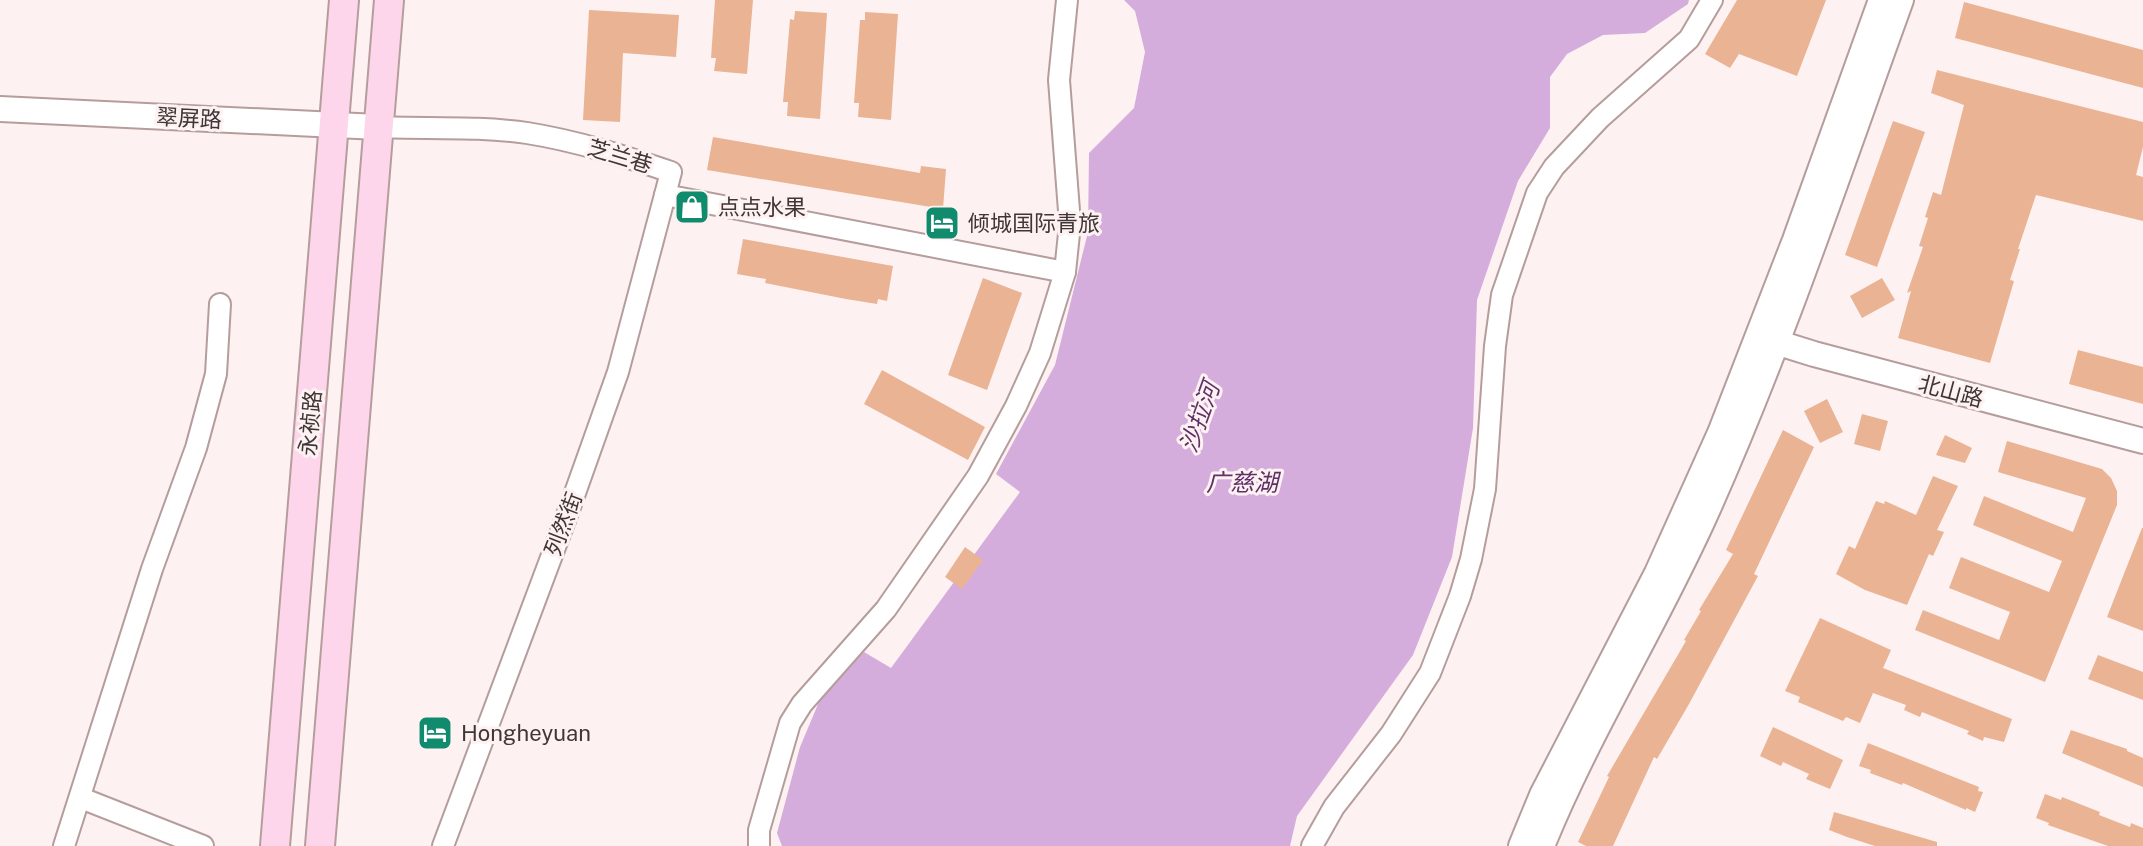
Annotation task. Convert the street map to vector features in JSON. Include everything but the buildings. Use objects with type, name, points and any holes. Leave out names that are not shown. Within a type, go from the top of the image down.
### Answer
[{"type":"main road","name":"永祯路","points":[[275,846],[344,0]]},
{"type":"main road","name":"永祯路","points":[[320,846],[389,0]]},
{"type":"street","points":[[759,846],[759,830],[790,723],[802,704],[886,609],[978,476],[1016,406],[1040,353],[1065,272],[1070,206],[1062,143],[1059,80],[1067,0]]},
{"type":"street","points":[[1312,846],[1334,807],[1391,734],[1430,673],[1460,596],[1485,489],[1495,346],[1502,295],[1537,193],[1554,167],[1600,118],[1689,39],[1712,0]]},
{"type":"street","points":[[1542,846],[1559,803],[1675,581],[1726,469],[1881,0]]},
{"type":"street","points":[[1521,846],[1542,795],[1657,573],[1720,433],[1768,340],[1901,0]]},
{"type":"street","name":"翠屏路","points":[[0,109],[378,127]]},
{"type":"street","name":"芝兰巷","points":[[378,127],[524,133],[594,147],[671,172],[665,195],[1065,272]]},
{"type":"street","name":"列然街","points":[[443,846],[618,372],[665,195]]},
{"type":"street","points":[[64,846],[152,569],[196,448],[216,374],[220,304]]},
{"type":"street","name":"北山路","points":[[1768,340],[2143,441]]},
{"type":"street","points":[[81,798],[203,846]]},
{"type":"water","name":"广慈湖","points":[[1124,0],[1689,0],[1688,4],[1645,33],[1603,35],[1567,54],[1550,77],[1550,128],[1518,181],[1477,300],[1473,428],[1452,557],[1413,655],[1297,816],[1290,846],[782,846],[777,833],[800,747],[821,697],[864,652],[891,668],[1020,492],[996,474],[1055,365],[1088,232],[1089,153],[1134,108],[1145,52],[1135,11]]},
{"type":"place","name":"点点水果","points":[[692,207]]},
{"type":"place","name":"倾城国际青旅","points":[[942,223]]},
{"type":"place","name":"Hongheyuan","points":[[435,733]]},
{"type":"water label","name":"沙拉河","points":[[1199,417]]}]
